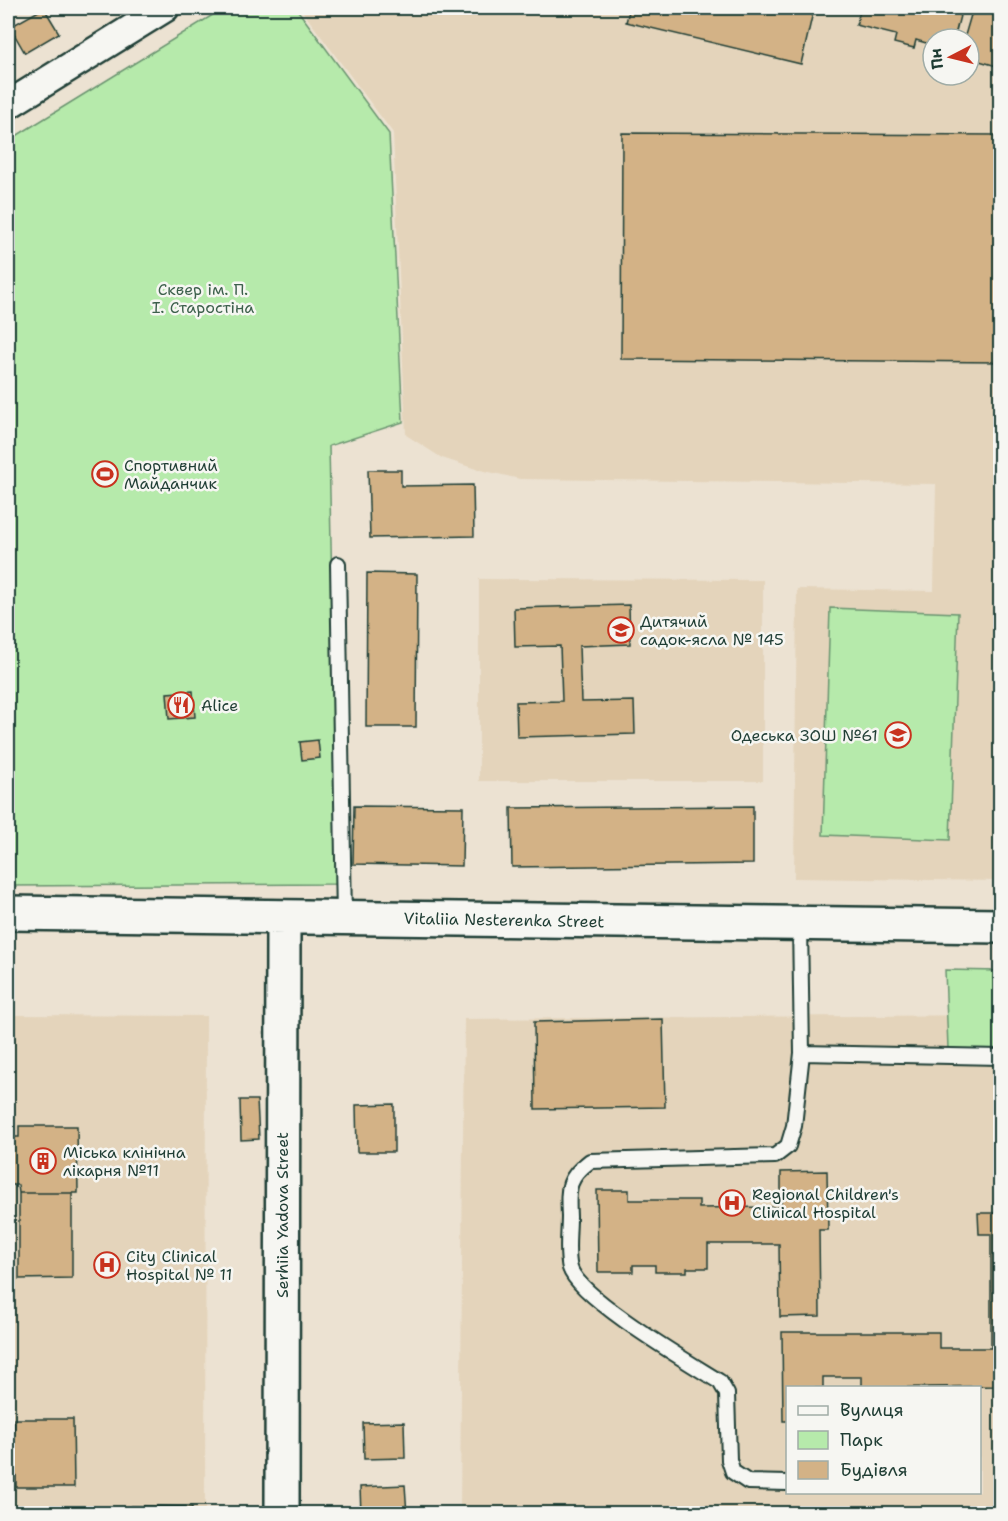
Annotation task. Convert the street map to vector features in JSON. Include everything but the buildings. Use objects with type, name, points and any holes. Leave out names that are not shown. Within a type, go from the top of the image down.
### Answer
[{"type":"main road","name":"Vitaliia Nesterenka Street","points":[[8,913],[1000,926]]},
{"type":"main road","name":"Serhiia Yadova Street","points":[[282,1514],[283,917]]},
{"type":"street","points":[[8,105],[165,8]]},
{"type":"lane","points":[[338,564],[344,918]]},
{"type":"lane","points":[[786,1483],[748,1482],[733,1472],[729,1460],[727,1394],[720,1382],[613,1313],[580,1283],[570,1268],[568,1192],[575,1172],[590,1161],[775,1156],[788,1146],[794,1126],[802,1053],[800,924]]},
{"type":"lane","points":[[802,1053],[1000,1057]]},
{"type":"shaded area","points":[[300,8],[1000,8],[1000,881],[794,878],[797,589],[934,591],[936,484],[520,479],[442,458],[406,435],[393,133]]},
{"type":"shaded area","name":"Дитячий садок-ясла № 145","points":[[479,579],[763,580],[763,781],[479,781]]},
{"type":"shaded area","name":"City Clinical Hospital № 11","points":[[8,1015],[206,1016],[205,1513],[8,1514]]},
{"type":"shaded area","name":"Regional Children's Clinical Hospital","points":[[1000,1015],[1000,1513],[460,1514],[464,1019]]},
{"type":"green space","name":"Сквер ім. П. І. Старостіна","points":[[224,8],[296,8],[389,134],[403,422],[329,446],[338,884],[8,886],[8,141]]},
{"type":"green space","points":[[830,608],[958,613],[950,840],[823,835]]},
{"type":"green space","points":[[945,970],[1000,971],[1000,1051],[948,1048]]},
{"type":"place","name":"Спортивний Майданчик","points":[[105,474]]},
{"type":"place","name":"Дитячий садок-ясла № 145","points":[[621,630]]},
{"type":"place","name":"Alice","points":[[181,705]]},
{"type":"place","name":"Одеська ЗОШ №61","points":[[898,735]]},
{"type":"place","name":"Міська клінічна лікарня №11","points":[[43,1161]]},
{"type":"place","name":"Regional Children's Clinical Hospital","points":[[732,1203]]},
{"type":"place","name":"City Clinical Hospital № 11","points":[[107,1265]]}]
